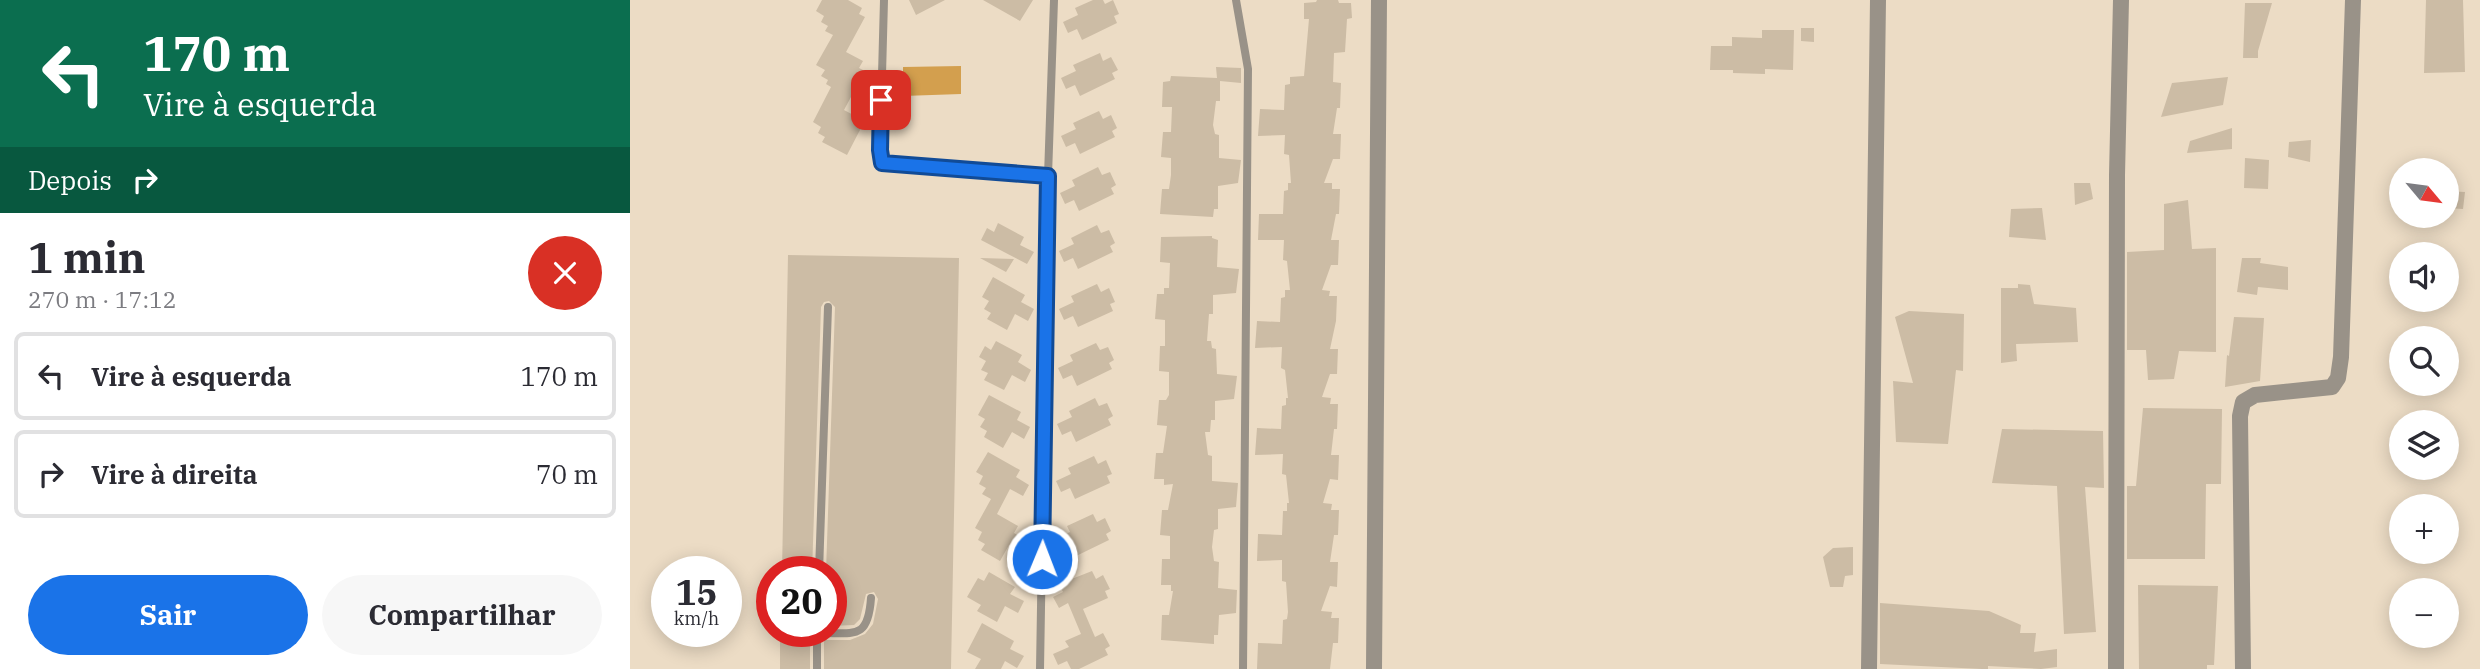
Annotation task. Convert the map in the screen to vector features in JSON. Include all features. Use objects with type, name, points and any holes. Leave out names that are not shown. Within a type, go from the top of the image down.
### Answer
[{"type":"street","points":[[1374,669],[1379,0]]},
{"type":"street","points":[[1869,669],[1878,0]]},
{"type":"street","points":[[2116,669],[2117,175],[2121,0]]},
{"type":"street","points":[[2243,669],[2240,416],[2243,402],[2255,395],[2332,387],[2338,378],[2341,357],[2353,0]]},
{"type":"lane","points":[[884,0],[880,150],[882,163],[1048,176]]},
{"type":"lane","points":[[1040,669],[1048,176],[1055,0]]},
{"type":"lane","points":[[1236,0],[1248,69],[1243,669]]},
{"type":"lane","points":[[820,556],[828,307]]},
{"type":"lane","points":[[847,632],[857,632],[866,626],[870,598]]},
{"type":"lane","points":[[817,647],[817,669]]},
{"type":"shaded area","points":[[961,66],[961,94],[903,96],[903,67]]},
{"type":"building","points":[[822,0],[848,0],[862,8],[859,14],[865,17],[846,52],[863,61],[859,68],[865,71],[844,110],[859,118],[855,125],[861,128],[847,155],[822,142],[825,137],[818,133],[821,127],[813,122],[831,87],[826,84],[828,80],[821,76],[825,70],[816,65],[833,35],[825,31],[828,26],[821,22],[824,16],[816,11]]},
{"type":"building","points":[[909,0],[945,0],[916,15]]},
{"type":"building","points":[[983,0],[1033,0],[1020,21]]},
{"type":"building","points":[[1093,0],[1103,0],[1105,4],[1113,0],[1119,14],[1114,16],[1117,23],[1082,40],[1077,29],[1068,33],[1063,22],[1078,15],[1075,8]]},
{"type":"building","points":[[1317,0],[1351,3],[1352,18],[1347,19],[1345,52],[1334,53],[1333,82],[1341,83],[1340,108],[1337,108],[1333,134],[1341,134],[1340,159],[1333,159],[1324,183],[1332,183],[1332,189],[1340,189],[1339,214],[1336,214],[1331,240],[1339,240],[1338,265],[1331,265],[1322,290],[1330,291],[1329,296],[1337,296],[1336,321],[1330,349],[1338,349],[1337,374],[1330,374],[1322,397],[1331,398],[1330,404],[1338,404],[1337,429],[1334,429],[1331,455],[1339,455],[1338,480],[1330,479],[1323,503],[1332,504],[1331,510],[1339,510],[1338,535],[1334,535],[1330,562],[1338,562],[1337,587],[1330,586],[1321,611],[1332,612],[1331,618],[1339,618],[1338,643],[1333,643],[1330,669],[1257,669],[1258,643],[1282,644],[1283,620],[1287,619],[1288,612],[1286,582],[1282,581],[1282,560],[1257,561],[1258,534],[1282,535],[1283,511],[1287,511],[1289,503],[1286,475],[1282,474],[1283,454],[1255,455],[1257,428],[1281,429],[1282,406],[1286,405],[1288,398],[1285,370],[1281,368],[1282,347],[1255,348],[1257,321],[1280,322],[1281,298],[1285,297],[1285,290],[1290,290],[1287,261],[1283,260],[1284,240],[1258,240],[1259,214],[1283,214],[1284,191],[1288,190],[1288,183],[1291,183],[1289,155],[1284,154],[1285,135],[1258,136],[1260,109],[1284,110],[1285,85],[1290,84],[1290,77],[1304,76],[1309,19],[1304,19],[1304,3]]},
{"type":"building","points":[[2426,0],[2463,0],[2465,72],[2424,73]]},
{"type":"building","points":[[2245,3],[2272,3],[2258,58],[2243,58]]},
{"type":"building","points":[[1801,28],[1814,28],[1814,42],[1801,41]]},
{"type":"building","points":[[1762,30],[1794,30],[1793,70],[1765,69],[1765,74],[1710,70],[1711,46],[1732,46],[1732,37],[1762,38]]},
{"type":"building","points":[[1100,53],[1103,61],[1111,57],[1118,70],[1112,73],[1115,79],[1080,96],[1075,85],[1066,89],[1061,78],[1076,71],[1073,65]]},
{"type":"building","points":[[1216,67],[1241,68],[1241,83],[1220,81],[1220,101],[1216,101],[1213,125],[1215,134],[1219,135],[1219,158],[1241,160],[1238,183],[1218,186],[1218,209],[1214,209],[1213,217],[1160,214],[1162,189],[1169,189],[1171,175],[1171,158],[1161,157],[1163,132],[1171,132],[1172,107],[1162,107],[1163,82],[1170,81],[1171,76],[1217,78]]},
{"type":"building","points":[[2228,77],[2223,105],[2161,117],[2172,83]]},
{"type":"building","points":[[1099,111],[1103,119],[1111,115],[1117,128],[1112,131],[1115,137],[1080,154],[1075,143],[1066,147],[1061,136],[1076,129],[1073,123]]},
{"type":"building","points":[[2232,128],[2232,149],[2187,153],[2190,141]]},
{"type":"building","points":[[2311,140],[2310,162],[2288,157],[2289,142]]},
{"type":"building","points":[[2245,158],[2269,160],[2268,189],[2244,188]]},
{"type":"building","points":[[1098,167],[1102,175],[1110,172],[1116,185],[1111,188],[1114,194],[1079,211],[1074,200],[1065,204],[1060,193],[1075,186],[1072,180]]},
{"type":"building","points":[[2074,183],[2090,183],[2093,199],[2075,205]]},
{"type":"building","points":[[2459,192],[2465,192],[2463,209],[2459,209]]},
{"type":"building","points":[[2188,200],[2192,249],[2216,248],[2216,352],[2179,351],[2174,379],[2148,380],[2146,350],[2127,350],[2127,252],[2164,250],[2164,204]]},
{"type":"building","points":[[2042,208],[2046,240],[2009,237],[2011,209]]},
{"type":"building","points":[[998,223],[1024,237],[1020,245],[1034,252],[1027,264],[981,240],[987,228],[994,232]]},
{"type":"building","points":[[1097,225],[1101,233],[1109,230],[1115,243],[1110,246],[1113,252],[1078,269],[1073,258],[1064,262],[1059,251],[1074,244],[1071,238]]},
{"type":"building","points":[[1212,236],[1218,240],[1217,267],[1239,269],[1236,293],[1213,295],[1213,314],[1209,314],[1207,341],[1211,341],[1212,348],[1216,349],[1217,374],[1237,376],[1234,399],[1215,401],[1215,420],[1211,420],[1210,432],[1205,432],[1208,455],[1212,456],[1212,481],[1238,483],[1236,507],[1218,509],[1218,529],[1214,530],[1212,547],[1214,561],[1219,562],[1218,588],[1237,590],[1236,613],[1219,615],[1218,635],[1214,635],[1214,644],[1161,640],[1162,615],[1169,615],[1173,591],[1171,585],[1161,585],[1162,559],[1170,559],[1170,536],[1160,535],[1162,510],[1168,510],[1173,484],[1164,485],[1164,479],[1154,479],[1156,453],[1163,453],[1167,426],[1157,425],[1159,400],[1166,400],[1169,395],[1169,372],[1159,371],[1160,346],[1165,346],[1165,320],[1155,319],[1157,294],[1164,294],[1164,288],[1169,288],[1170,263],[1160,262],[1161,237]]},
{"type":"building","points":[[788,255],[959,258],[951,669],[824,669],[824,647],[847,647],[847,640],[865,634],[873,624],[878,599],[874,592],[866,594],[860,619],[854,625],[847,625],[847,556],[827,556],[835,307],[829,301],[824,302],[821,307],[813,556],[782,556]]},
{"type":"building","points":[[980,258],[1014,259],[1006,272]]},
{"type":"building","points":[[2242,258],[2261,258],[2260,263],[2288,267],[2288,290],[2258,287],[2257,295],[2237,292]]},
{"type":"building","points":[[993,277],[1025,295],[1021,302],[1034,309],[1028,321],[1015,314],[1007,330],[987,319],[991,313],[984,309],[989,301],[982,297]]},
{"type":"building","points":[[1097,284],[1101,292],[1109,288],[1115,302],[1110,304],[1113,311],[1078,327],[1073,316],[1064,320],[1059,309],[1074,302],[1071,296]]},
{"type":"building","points":[[2018,284],[2030,285],[2034,304],[2076,308],[2078,342],[2016,344],[2017,361],[2001,363],[2001,288],[2018,288]]},
{"type":"building","points":[[1909,311],[1964,314],[1963,371],[1956,370],[1948,444],[1896,442],[1893,381],[1913,383],[1895,317]]},
{"type":"building","points":[[2234,317],[2264,318],[2260,381],[2225,387],[2227,355],[2229,356]]},
{"type":"building","points":[[996,341],[1022,355],[1018,362],[1031,370],[1025,382],[1012,375],[1004,390],[984,380],[988,373],[981,370],[986,361],[979,357],[985,346],[991,350]]},
{"type":"building","points":[[1096,343],[1100,350],[1108,347],[1114,360],[1109,363],[1112,369],[1077,386],[1072,375],[1063,379],[1058,368],[1073,361],[1070,355]]},
{"type":"building","points":[[989,395],[1021,412],[1017,420],[1030,427],[1024,439],[1012,432],[1003,448],[984,437],[987,431],[980,427],[985,419],[978,415]]},
{"type":"building","points":[[1095,398],[1099,406],[1107,403],[1113,416],[1108,419],[1111,425],[1076,442],[1071,431],[1062,435],[1057,424],[1072,417],[1069,411]]},
{"type":"building","points":[[2143,408],[2222,409],[2221,484],[2206,484],[2205,559],[2127,559],[2127,486],[2136,486]]},
{"type":"building","points":[[2002,429],[2103,431],[2104,488],[2085,487],[2096,632],[2064,634],[2057,486],[1992,483]]},
{"type":"building","points":[[988,452],[1020,470],[1016,477],[1029,485],[1023,496],[1010,489],[997,514],[1018,526],[1014,533],[1028,541],[1021,552],[1009,545],[1000,561],[981,550],[985,544],[978,540],[982,532],[975,528],[991,499],[982,494],[986,488],[979,484],[983,476],[976,472]]},
{"type":"building","points":[[1094,456],[1098,464],[1106,460],[1112,474],[1107,476],[1110,483],[1075,499],[1070,488],[1061,492],[1056,481],[1071,474],[1068,468]]},
{"type":"building","points":[[1093,514],[1097,522],[1105,518],[1111,531],[1106,534],[1109,540],[1074,557],[1069,546],[1060,550],[1055,539],[1070,532],[1067,526]]},
{"type":"building","points":[[1853,547],[1853,575],[1845,576],[1843,587],[1830,587],[1823,557],[1833,548]]},
{"type":"building","points":[[1092,571],[1096,579],[1103,575],[1110,589],[1105,591],[1108,598],[1083,609],[1095,637],[1103,633],[1110,646],[1105,649],[1108,655],[1079,669],[1071,669],[1067,661],[1058,665],[1053,654],[1069,647],[1065,641],[1081,634],[1068,603],[1059,608],[1053,597],[1063,592],[1059,584]]},
{"type":"building","points":[[989,572],[1015,587],[1010,594],[1024,601],[1018,613],[1005,606],[997,622],[977,611],[981,605],[967,597],[978,578],[984,581]]},
{"type":"building","points":[[2138,585],[2218,586],[2214,665],[2207,665],[2207,669],[2139,669]]},
{"type":"building","points":[[1880,603],[1989,611],[2021,625],[2020,633],[2036,633],[2034,652],[2057,649],[2057,667],[2041,669],[1988,666],[1988,669],[1982,669],[1880,664]]},
{"type":"building","points":[[982,623],[1014,641],[1010,649],[1024,656],[1017,668],[1005,661],[1001,669],[975,669],[981,659],[967,652]]},
{"type":"building","points":[[780,647],[810,647],[810,669],[780,669]]},
{"type":"route","points":[[881,100],[882,163],[1048,176],[1042,559]]}]
